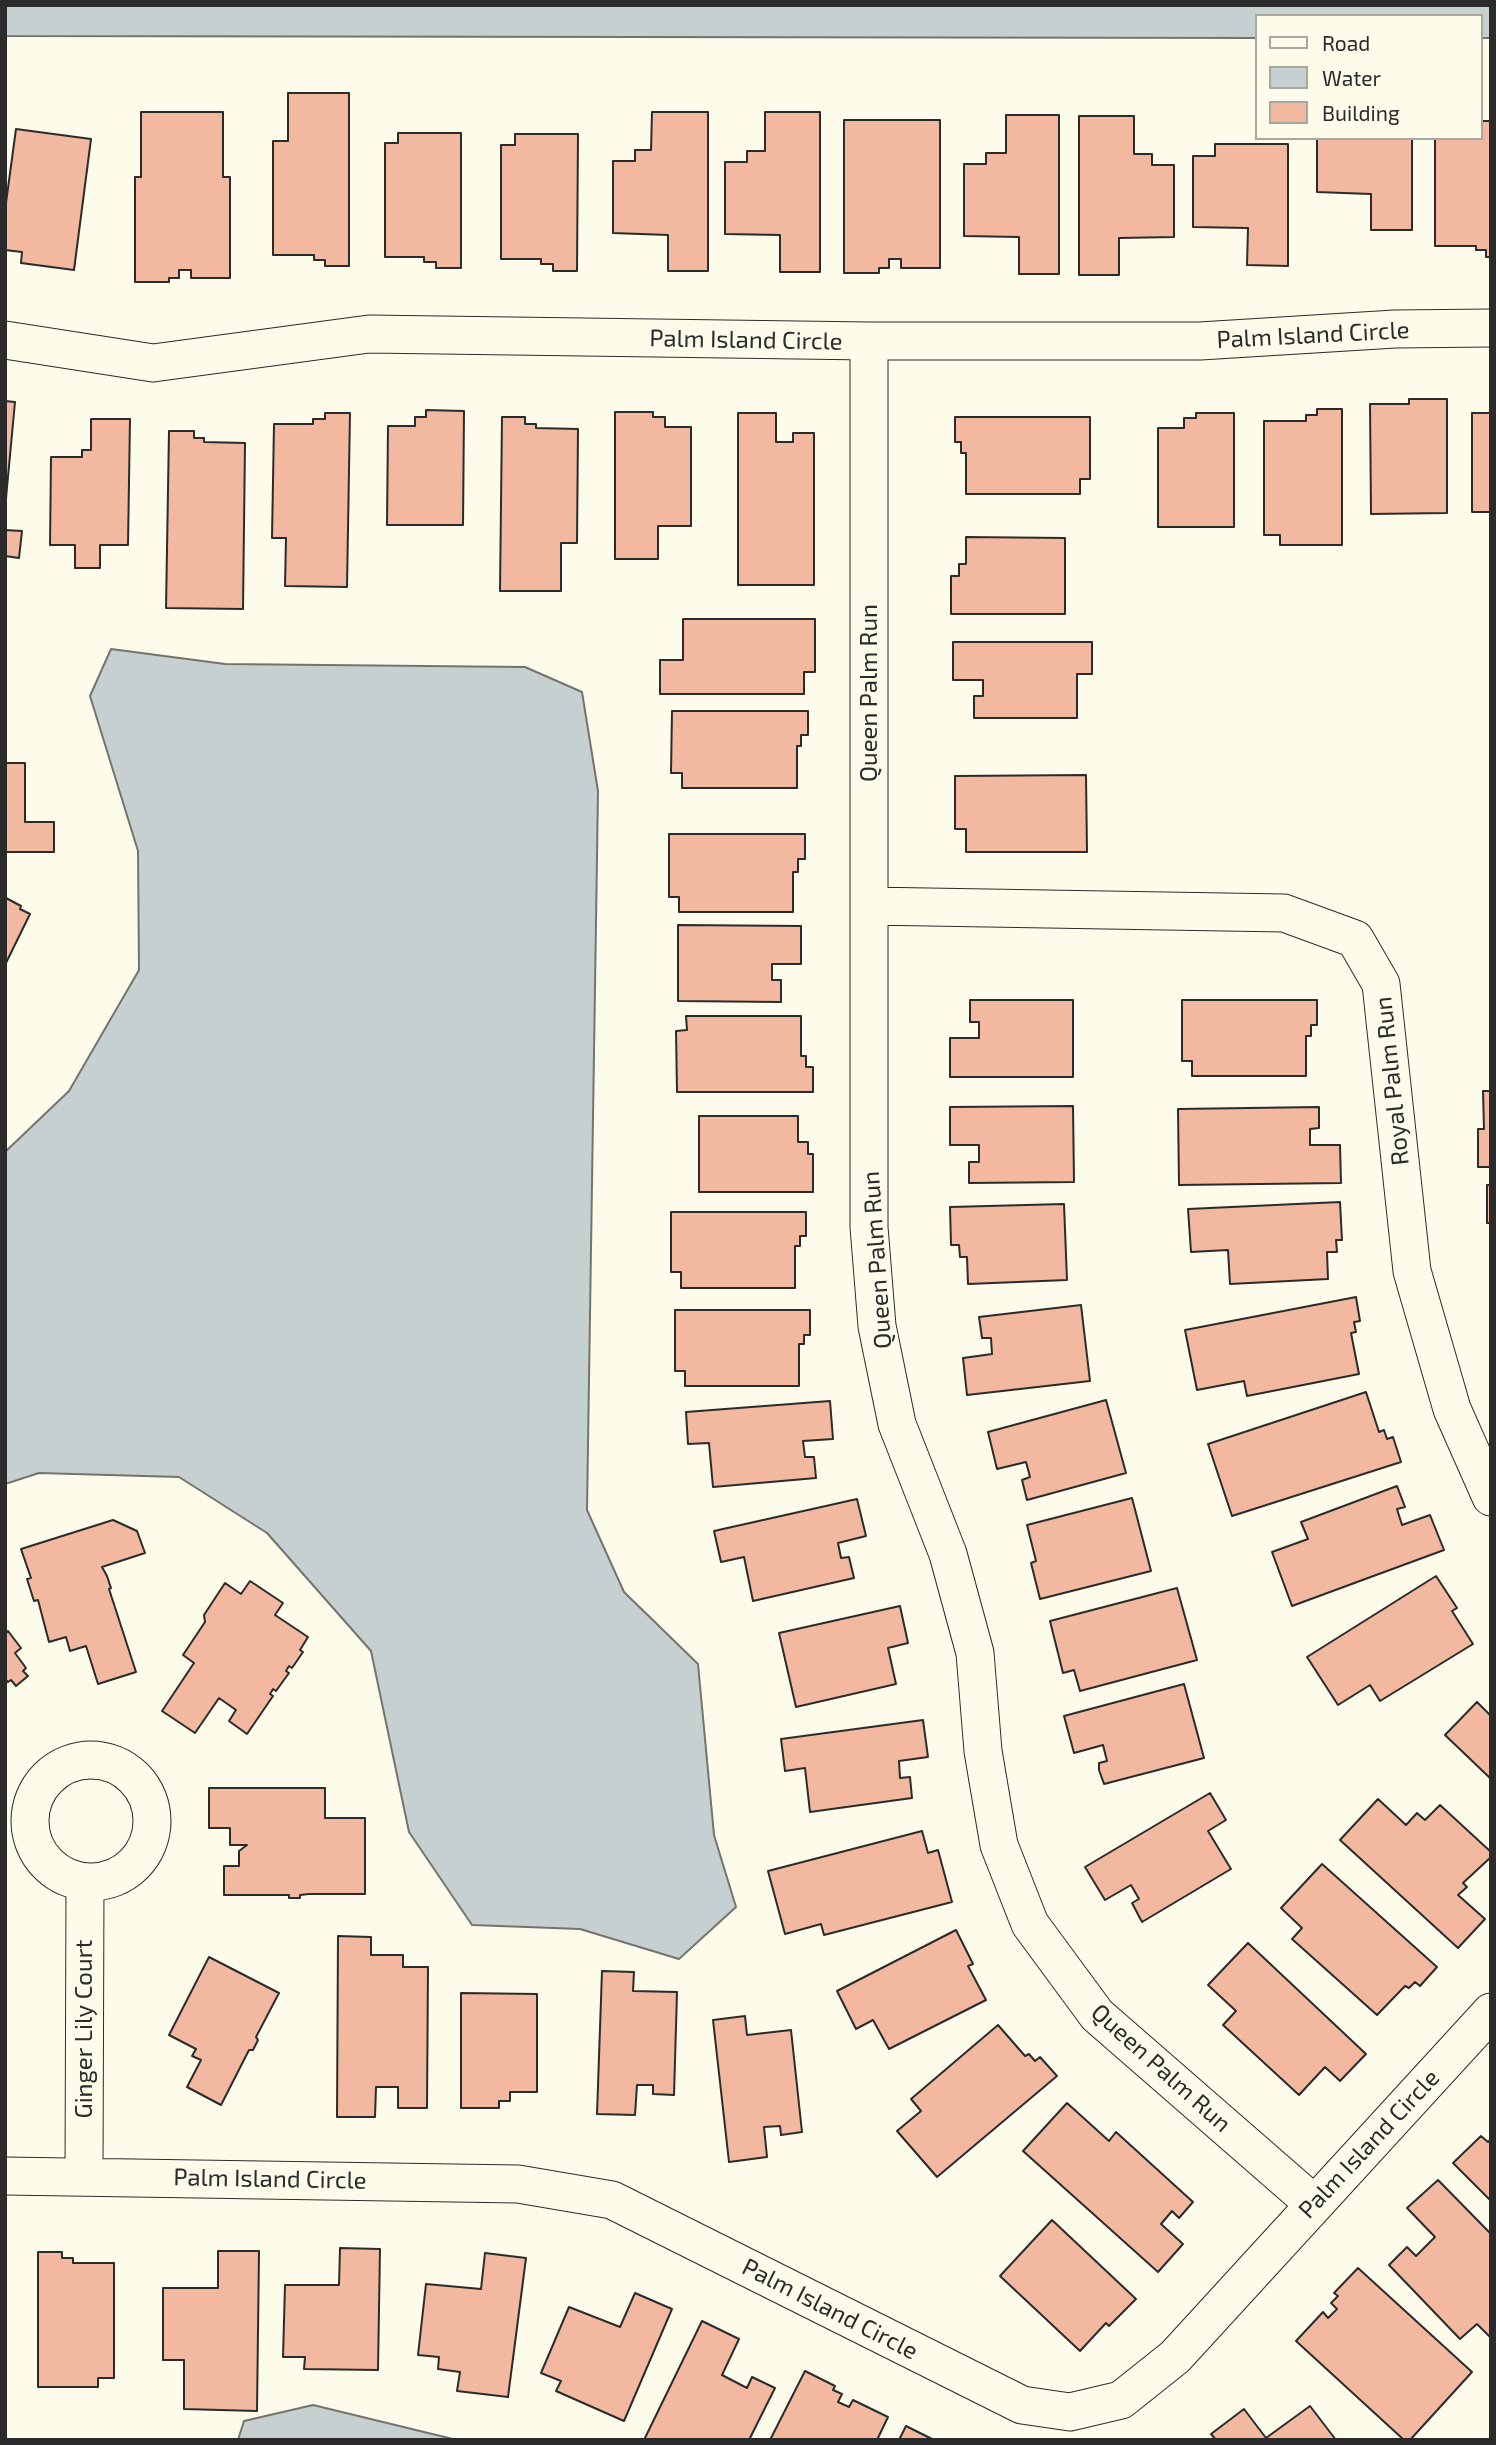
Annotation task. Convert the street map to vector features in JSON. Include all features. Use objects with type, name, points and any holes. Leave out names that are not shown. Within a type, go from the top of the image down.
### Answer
[{"type":"street","name":"Palm Island Circle","points":[[5,340],[153,363],[369,334],[869,341],[1200,341],[1395,329],[1491,328]]},
{"type":"street","name":"Queen Palm Run","points":[[869,341],[869,1227],[877,1326],[897,1424],[948,1554],[975,1653],[983,1751],[999,1845],[1030,1924],[1097,2015],[1314,2204]]},
{"type":"street","name":"Royal Palm Run","points":[[869,906],[1284,913],[1355,939],[1381,984],[1412,1271],[1452,1409],[1491,1497]]},
{"type":"street","name":"Ginger Lily Court","points":[[83,2176],[85,1882]]},
{"type":"street","name":"Palm Island Circle","points":[[5,2176],[518,2184],[612,2200],[1022,2404],[1070,2412],[1121,2400],[1175,2357],[1491,2012]]},
{"type":"water","points":[[5,5],[1491,5],[1491,38],[1482,38],[1482,14],[1254,14],[1254,38],[5,36]]},
{"type":"water","points":[[111,649],[225,664],[525,667],[582,692],[598,791],[587,1510],[624,1592],[698,1664],[714,1835],[736,1907],[679,1959],[580,1929],[472,1925],[409,1832],[371,1651],[267,1533],[179,1477],[39,1473],[5,1484],[5,1152],[69,1091],[139,970],[138,851],[90,696]]},
{"type":"water","points":[[313,2405],[457,2440],[238,2440],[244,2421]]},
{"type":"building","points":[[288,93],[349,93],[349,266],[325,266],[325,260],[314,260],[314,255],[273,255],[273,141],[288,141]]},
{"type":"building","points":[[141,112],[223,112],[223,177],[230,177],[230,278],[191,278],[191,270],[179,270],[179,278],[169,278],[169,282],[135,282],[135,177],[141,177]]},
{"type":"building","points":[[652,112],[708,112],[708,271],[668,271],[668,235],[613,233],[613,161],[635,161],[635,150],[651,150]]},
{"type":"building","points":[[765,112],[820,112],[820,272],[780,272],[780,235],[725,234],[725,162],[747,162],[747,151],[765,151]]},
{"type":"building","points":[[1006,115],[1059,115],[1059,274],[1019,274],[1019,237],[964,236],[964,164],[986,164],[986,153],[1006,153]]},
{"type":"building","points":[[1079,116],[1134,116],[1134,154],[1152,154],[1152,165],[1174,165],[1174,237],[1119,238],[1119,275],[1079,275]]},
{"type":"building","points":[[844,120],[940,120],[940,268],[901,268],[901,259],[889,259],[889,268],[879,268],[879,273],[844,273]]},
{"type":"building","points":[[1482,121],[1491,121],[1491,257],[1486,257],[1486,250],[1476,250],[1476,246],[1435,246],[1435,140],[1482,140]]},
{"type":"building","points":[[16,129],[91,139],[74,270],[21,263],[22,252],[5,250],[5,210]]},
{"type":"building","points":[[398,133],[461,133],[461,268],[436,268],[436,262],[424,262],[424,257],[385,257],[385,143],[398,143]]},
{"type":"building","points":[[515,134],[578,134],[577,271],[553,271],[553,264],[541,264],[541,259],[501,259],[501,145],[515,145]]},
{"type":"building","points":[[1317,140],[1412,140],[1412,230],[1371,230],[1371,194],[1317,192]]},
{"type":"building","points":[[1215,144],[1288,144],[1288,266],[1247,265],[1248,228],[1193,227],[1193,156],[1215,156]]},
{"type":"building","points":[[1409,399],[1447,399],[1447,513],[1371,514],[1370,404],[1409,404]]},
{"type":"building","points":[[5,401],[15,402],[5,509]]},
{"type":"building","points":[[1317,409],[1342,409],[1342,545],[1280,545],[1280,535],[1264,535],[1264,421],[1306,421],[1306,415],[1317,415]]},
{"type":"building","points":[[426,410],[464,411],[463,525],[387,525],[388,426],[415,426],[415,417],[426,417]]},
{"type":"building","points":[[615,412],[653,412],[653,417],[665,417],[665,427],[691,427],[691,526],[658,526],[658,559],[615,559]]},
{"type":"building","points":[[325,413],[350,413],[347,587],[285,586],[286,538],[272,538],[274,424],[313,424],[313,419],[325,419]]},
{"type":"building","points":[[738,413],[776,413],[776,442],[793,442],[793,433],[814,433],[814,585],[738,585]]},
{"type":"building","points":[[1196,413],[1234,413],[1234,527],[1158,527],[1158,428],[1184,428],[1184,418],[1196,418]]},
{"type":"building","points":[[1472,413],[1491,413],[1491,512],[1472,512]]},
{"type":"building","points":[[502,417],[525,417],[525,424],[536,424],[536,428],[578,429],[577,543],[561,543],[561,591],[500,591]]},
{"type":"building","points":[[955,417],[1090,417],[1090,479],[1080,479],[1080,494],[966,494],[966,453],[961,453],[961,442],[955,442]]},
{"type":"building","points":[[91,419],[130,419],[128,545],[100,545],[100,568],[75,568],[75,545],[50,545],[51,457],[82,457],[82,450],[91,450]]},
{"type":"building","points":[[169,431],[194,431],[194,438],[204,438],[204,442],[245,443],[243,609],[166,608]]},
{"type":"building","points":[[5,530],[22,531],[19,558],[5,556]]},
{"type":"building","points":[[966,537],[1065,538],[1065,614],[951,614],[951,576],[959,576],[959,564],[966,564]]},
{"type":"building","points":[[683,619],[815,619],[815,672],[804,672],[804,694],[660,694],[660,660],[683,660]]},
{"type":"building","points":[[953,642],[1092,642],[1092,674],[1077,674],[1077,718],[974,718],[974,696],[983,696],[983,680],[953,680]]},
{"type":"building","points":[[672,711],[808,711],[808,735],[801,735],[801,746],[797,746],[797,788],[682,788],[682,773],[671,773]]},
{"type":"building","points":[[5,763],[25,763],[25,822],[54,822],[54,852],[5,852]]},
{"type":"building","points":[[1086,775],[1087,852],[966,852],[966,829],[955,829],[955,776]]},
{"type":"building","points":[[669,834],[805,834],[805,859],[798,859],[798,872],[793,872],[793,912],[679,912],[679,897],[669,897]]},
{"type":"building","points":[[6,898],[30,914],[5,965]]},
{"type":"building","points":[[678,925],[801,926],[801,964],[772,964],[772,980],[781,980],[781,1002],[678,1001]]},
{"type":"building","points":[[970,1000],[1073,1000],[1073,1077],[950,1077],[950,1038],[979,1038],[979,1022],[970,1022]]},
{"type":"building","points":[[1182,1000],[1317,1000],[1317,1025],[1311,1025],[1311,1036],[1306,1036],[1306,1076],[1192,1076],[1192,1061],[1182,1061]]},
{"type":"building","points":[[686,1016],[801,1016],[801,1056],[806,1056],[806,1067],[813,1067],[813,1092],[677,1092],[676,1031],[687,1030]]},
{"type":"building","points":[[1483,1091],[1491,1091],[1491,1167],[1478,1167],[1478,1129],[1484,1129]]},
{"type":"building","points":[[1073,1106],[1074,1182],[969,1183],[969,1162],[979,1162],[979,1145],[950,1145],[950,1107]]},
{"type":"building","points":[[1319,1107],[1319,1128],[1310,1129],[1310,1145],[1340,1145],[1341,1183],[1179,1185],[1178,1109]]},
{"type":"building","points":[[699,1116],[798,1116],[798,1142],[808,1142],[808,1154],[813,1154],[813,1192],[699,1192]]},
{"type":"building","points":[[1487,1185],[1491,1185],[1491,1223],[1487,1223]]},
{"type":"building","points":[[1340,1202],[1342,1240],[1336,1240],[1337,1252],[1327,1252],[1328,1279],[1230,1284],[1228,1250],[1191,1252],[1188,1209]]},
{"type":"building","points":[[1064,1204],[1067,1280],[968,1284],[967,1257],[960,1257],[959,1245],[951,1245],[950,1207]]},
{"type":"building","points":[[671,1212],[806,1212],[806,1236],[800,1236],[800,1246],[795,1246],[795,1288],[681,1288],[681,1272],[671,1272]]},
{"type":"building","points":[[1356,1297],[1360,1321],[1354,1322],[1356,1332],[1351,1333],[1359,1374],[1247,1396],[1244,1381],[1197,1390],[1185,1330]]},
{"type":"building","points":[[1081,1305],[1090,1381],[967,1395],[963,1358],[992,1354],[991,1338],[982,1338],[979,1317]]},
{"type":"building","points":[[675,1310],[810,1310],[810,1335],[804,1335],[804,1344],[799,1344],[799,1386],[685,1386],[685,1371],[675,1371]]},
{"type":"building","points":[[1366,1392],[1379,1432],[1384,1430],[1387,1439],[1393,1437],[1401,1462],[1232,1516],[1208,1444]]},
{"type":"building","points":[[1106,1400],[1126,1473],[1027,1500],[1022,1480],[1030,1477],[1026,1462],[997,1469],[988,1432]]},
{"type":"building","points":[[830,1401],[833,1439],[803,1441],[805,1457],[814,1457],[816,1478],[713,1487],[709,1443],[688,1444],[686,1412]]},
{"type":"building","points":[[1397,1486],[1405,1507],[1397,1509],[1402,1525],[1430,1515],[1444,1550],[1292,1606],[1272,1552],[1308,1539],[1301,1522]]},
{"type":"building","points":[[1132,1498],[1151,1571],[1040,1599],[1031,1563],[1036,1561],[1027,1525]]},
{"type":"building","points":[[857,1499],[866,1536],[838,1543],[841,1558],[849,1557],[854,1578],[753,1601],[744,1557],[721,1562],[714,1531]]},
{"type":"building","points":[[113,1520],[137,1531],[145,1553],[102,1567],[136,1672],[98,1684],[86,1646],[70,1651],[66,1637],[49,1642],[38,1600],[34,1601],[27,1579],[31,1578],[21,1549]]},
{"type":"building","points":[[1436,1576],[1457,1608],[1452,1611],[1473,1644],[1380,1701],[1370,1685],[1338,1705],[1307,1657]]},
{"type":"building","points":[[250,1581],[283,1603],[275,1615],[308,1637],[300,1650],[303,1652],[292,1668],[289,1666],[286,1671],[289,1673],[276,1691],[273,1689],[270,1694],[273,1696],[247,1734],[229,1721],[236,1710],[219,1698],[195,1733],[162,1711],[194,1663],[183,1655],[205,1622],[204,1615],[225,1583],[241,1594]]},
{"type":"building","points":[[1177,1588],[1197,1660],[1080,1691],[1074,1670],[1063,1673],[1050,1621]]},
{"type":"building","points":[[900,1606],[908,1643],[888,1648],[896,1684],[796,1707],[779,1633]]},
{"type":"building","points":[[8,1631],[21,1648],[15,1653],[26,1668],[23,1671],[28,1676],[16,1686],[11,1680],[8,1682],[5,1679],[5,1634]]},
{"type":"building","points":[[1184,1684],[1204,1758],[1104,1784],[1099,1770],[1099,1763],[1107,1761],[1103,1745],[1074,1753],[1064,1716]]},
{"type":"building","points":[[1477,1702],[1491,1716],[1491,1779],[1445,1735]]},
{"type":"building","points":[[923,1720],[928,1757],[899,1761],[900,1778],[910,1777],[912,1798],[810,1812],[805,1768],[785,1771],[781,1739]]},
{"type":"building","points":[[209,1788],[325,1788],[325,1818],[365,1818],[365,1894],[309,1894],[300,1895],[300,1898],[289,1898],[289,1895],[224,1895],[224,1866],[239,1866],[239,1851],[247,1845],[230,1845],[230,1828],[209,1828]]},
{"type":"building","points":[[1210,1793],[1226,1820],[1208,1831],[1231,1869],[1142,1922],[1132,1903],[1139,1899],[1131,1885],[1105,1900],[1085,1867]]},
{"type":"building","points":[[1378,1799],[1406,1825],[1417,1813],[1425,1820],[1440,1805],[1491,1852],[1491,1857],[1463,1883],[1467,1887],[1458,1895],[1485,1919],[1458,1948],[1340,1840]]},
{"type":"building","points":[[922,1831],[928,1853],[938,1850],[952,1902],[824,1935],[821,1924],[785,1934],[768,1871]]},
{"type":"building","points":[[1322,1864],[1437,1967],[1420,1986],[1415,1982],[1409,1988],[1405,1986],[1377,2015],[1292,1939],[1302,1928],[1281,1908]]},
{"type":"building","points":[[956,1930],[973,1964],[968,1966],[986,2000],[889,2049],[873,2020],[856,2029],[837,1991]]},
{"type":"building","points":[[338,1936],[371,1937],[371,1955],[403,1955],[403,1967],[428,1967],[427,2108],[398,2108],[398,2087],[376,2087],[375,2117],[337,2117]]},
{"type":"building","points":[[1248,1943],[1366,2054],[1340,2081],[1325,2067],[1299,2095],[1223,2025],[1236,2011],[1208,1985]]},
{"type":"building","points":[[209,1957],[279,1993],[256,2037],[258,2040],[253,2050],[249,2050],[221,2105],[187,2087],[201,2060],[192,2056],[196,2049],[169,2035]]},
{"type":"building","points":[[602,1971],[634,1972],[633,1991],[677,1992],[674,2095],[653,2094],[653,2085],[637,2085],[635,2115],[597,2114]]},
{"type":"building","points":[[461,1993],[537,1994],[537,2092],[510,2092],[510,2101],[499,2101],[499,2108],[461,2108]]},
{"type":"building","points":[[745,2016],[747,2035],[791,2030],[802,2132],[781,2135],[780,2126],[764,2127],[767,2157],[729,2162],[713,2020]]},
{"type":"building","points":[[998,2025],[1025,2056],[1029,2054],[1035,2061],[1040,2057],[1057,2076],[937,2177],[897,2131],[921,2111],[911,2099]]},
{"type":"building","points":[[1067,2103],[1109,2141],[1116,2132],[1193,2202],[1179,2218],[1172,2211],[1161,2224],[1183,2244],[1158,2272],[1023,2151]]},
{"type":"building","points":[[1481,2136],[1488,2142],[1491,2139],[1491,2201],[1453,2163]]},
{"type":"building","points":[[1438,2180],[1491,2234],[1490,2337],[1477,2324],[1460,2339],[1389,2265],[1407,2247],[1416,2256],[1435,2237],[1407,2208]]},
{"type":"building","points":[[1052,2220],[1136,2299],[1109,2326],[1106,2323],[1080,2351],[1000,2276]]},
{"type":"building","points":[[340,2248],[380,2249],[378,2370],[304,2369],[305,2357],[283,2357],[285,2285],[339,2285]]},
{"type":"building","points":[[218,2251],[259,2251],[257,2411],[184,2409],[184,2360],[163,2360],[163,2288],[218,2288]]},
{"type":"building","points":[[38,2252],[62,2252],[62,2258],[73,2258],[73,2263],[114,2263],[114,2378],[98,2378],[98,2387],[38,2387]]},
{"type":"building","points":[[485,2253],[526,2258],[508,2397],[457,2391],[460,2372],[438,2369],[439,2357],[418,2355],[426,2284],[481,2289]]},
{"type":"building","points":[[1358,2268],[1472,2372],[1410,2440],[1404,2440],[1296,2341],[1323,2312],[1328,2318],[1337,2309],[1331,2303],[1338,2296],[1334,2293]]},
{"type":"building","points":[[635,2293],[672,2309],[624,2421],[556,2391],[561,2381],[541,2373],[569,2307],[620,2327]]},
{"type":"building","points":[[702,2321],[739,2339],[722,2375],[747,2388],[752,2377],[775,2388],[749,2440],[644,2440]]},
{"type":"building","points":[[805,2371],[835,2386],[833,2390],[842,2394],[838,2402],[849,2407],[853,2400],[888,2417],[877,2440],[770,2440]]},
{"type":"building","points":[[1310,2406],[1336,2440],[1216,2440],[1211,2434],[1244,2409],[1266,2438]]},
{"type":"building","points":[[906,2426],[934,2440],[899,2440]]}]
